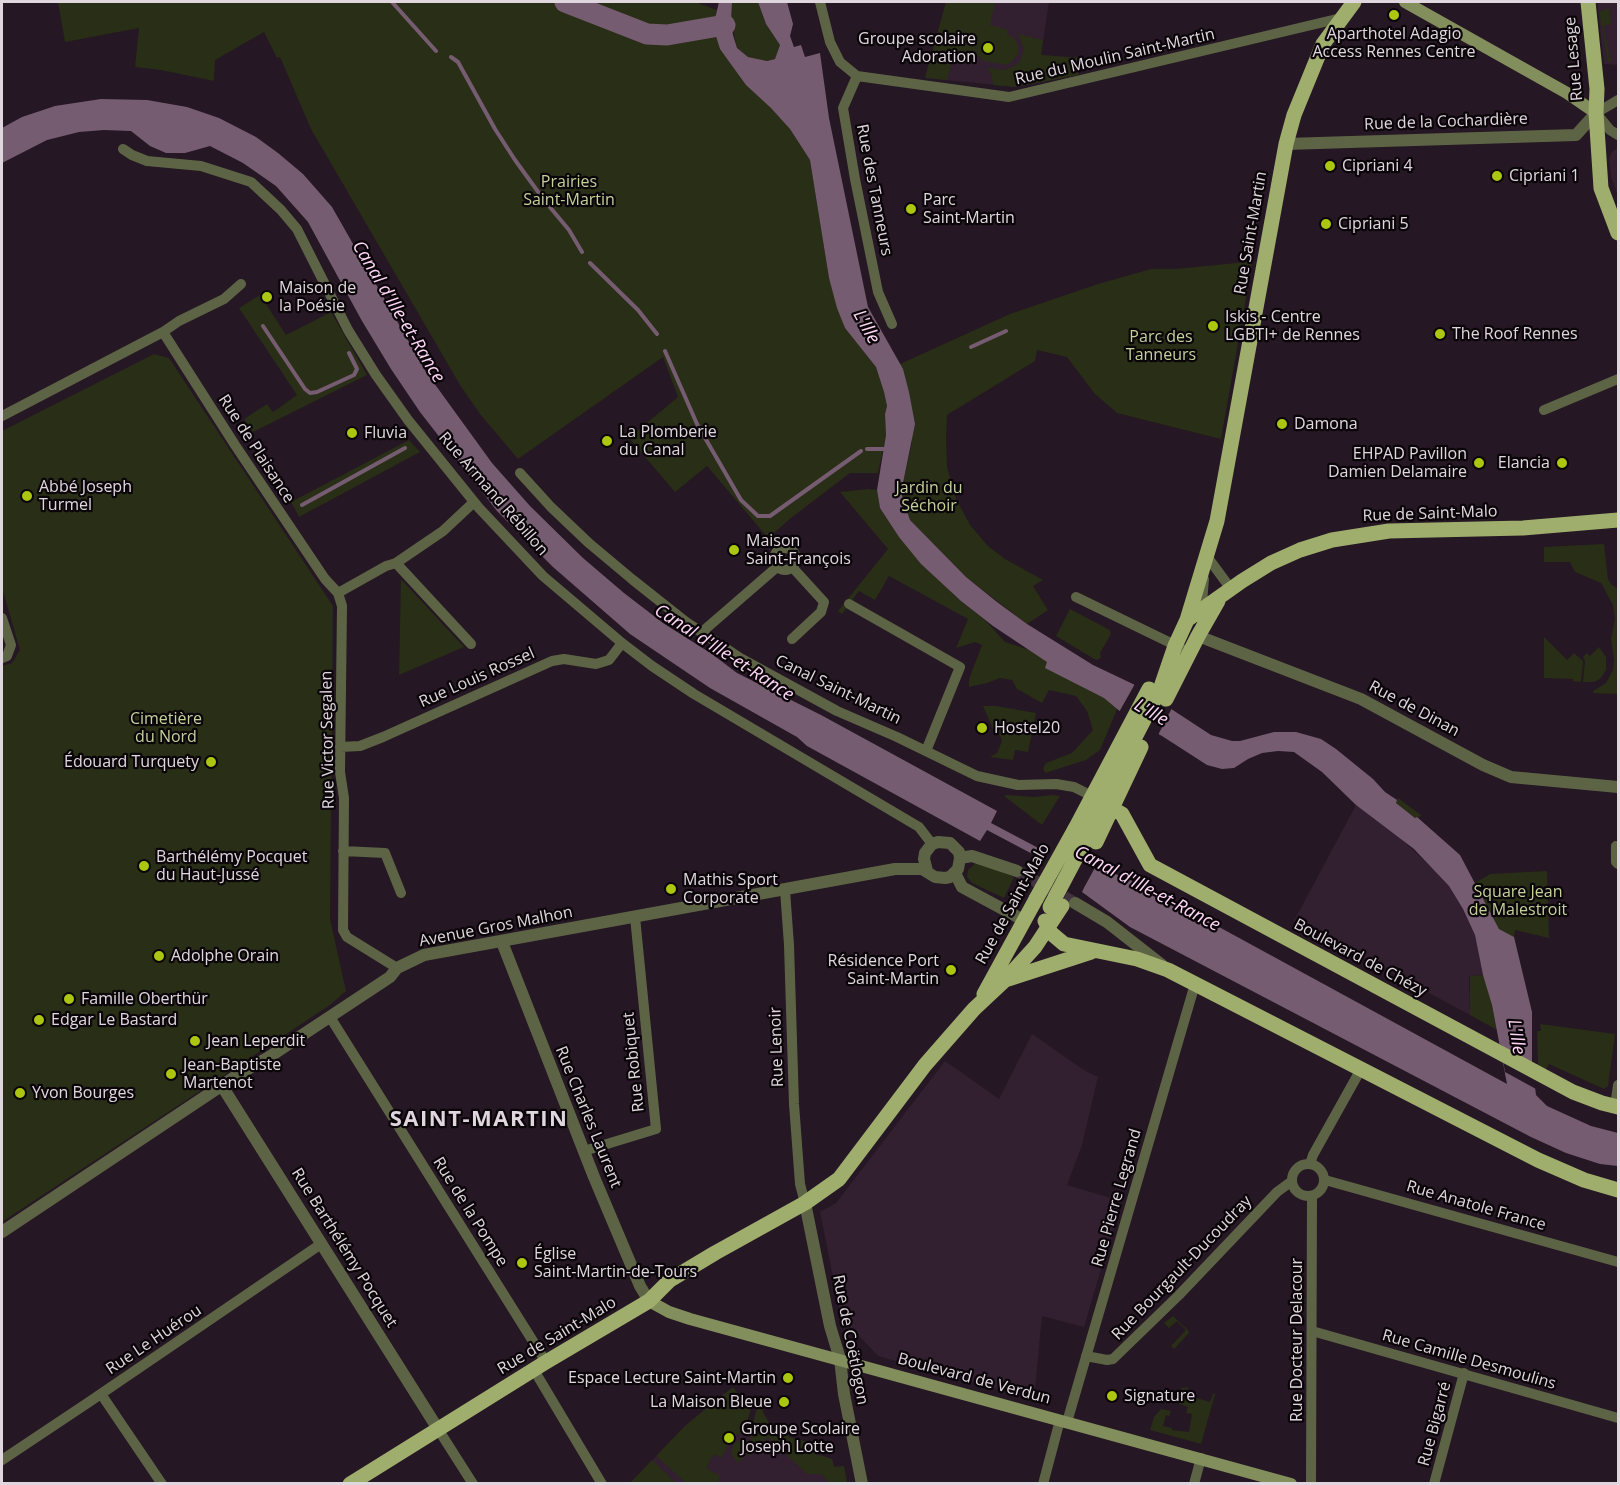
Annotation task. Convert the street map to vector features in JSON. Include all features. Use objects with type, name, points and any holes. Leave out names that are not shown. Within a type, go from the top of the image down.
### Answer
[{"type":"main road","name":"Rue Saint-Martin","points":[[1187,620],[1217,521],[1286,144],[1314,62],[1323,44],[1354,2]]},
{"type":"main road","points":[[1405,2],[1567,93],[1596,112]]},
{"type":"main road","name":"Rue Lesage","points":[[1588,2],[1597,89],[1596,112],[1601,188],[1618,233]]},
{"type":"main road","name":"Rue de Saint-Malo","points":[[350,1484],[649,1300],[676,1277],[760,1226],[805,1203],[839,1179],[925,1065],[974,1009],[1005,980],[1048,929],[1085,831],[1102,804],[1161,687],[1187,620],[1252,574],[1289,554],[1332,540],[1396,531],[1523,528],[1618,520]]},
{"type":"main road","name":"Rue de Saint-Malo","points":[[1161,687],[1188,656],[1226,593]]},
{"type":"main road","name":"Rue de Saint-Malo","points":[[1102,804],[1137,734]]},
{"type":"main road","points":[[1085,831],[1102,804]]},
{"type":"main road","name":"Boulevard de Chézy","points":[[1102,804],[1122,814],[1150,865],[1534,1072],[1573,1092],[1617,1107]]},
{"type":"main road","name":"Rue de Saint-Malo","points":[[974,1009],[1025,921],[1056,904],[1085,831]]},
{"type":"main road","points":[[1048,929],[1064,944],[1137,959],[1168,970],[1538,1160],[1584,1180],[1618,1190]]},
{"type":"main road","points":[[1005,980],[1080,954],[1106,952]]},
{"type":"main road","name":"Boulevard de Verdun","points":[[649,1300],[669,1312],[690,1319],[1291,1484]]},
{"type":"street","points":[[820,2],[830,42],[840,62],[857,76]]},
{"type":"street","name":"Rue du Moulin Saint-Martin","points":[[857,76],[1009,97],[1341,18]]},
{"type":"street","name":"Rue des Tanneurs","points":[[857,76],[843,108],[878,292],[892,324]]},
{"type":"street","points":[[1618,100],[1596,112],[1610,130],[1618,135]]},
{"type":"street","name":"Rue de la Cochardière","points":[[1286,144],[1576,135],[1596,112]]},
{"type":"street","name":"Rue Armand Rébillon","points":[[123,148],[132,155],[147,161],[201,166],[251,182],[281,210],[297,229],[348,330],[376,375],[426,443],[474,502],[543,576],[622,643],[694,694],[919,827],[929,849]]},
{"type":"street","points":[[2,416],[224,299],[241,284]]},
{"type":"street","name":"Rue de Plaisance","points":[[163,332],[235,445],[325,579],[338,594]]},
{"type":"street","points":[[1544,410],[1618,379]]},
{"type":"street","name":"Canal Saint-Martin","points":[[520,473],[590,544],[633,580],[740,658],[837,711],[981,777],[1018,785],[1056,784],[1074,787],[1102,804]]},
{"type":"street","points":[[338,594],[386,566],[396,563],[443,531],[474,502]]},
{"type":"street","points":[[782,548],[794,552],[796,565],[793,568],[784,571],[777,567],[775,554],[782,548]]},
{"type":"street","points":[[1206,555],[1226,593]]},
{"type":"street","name":"Rue Saint-Martin","points":[[1198,636],[1206,555]]},
{"type":"street","points":[[396,563],[471,644]]},
{"type":"street","points":[[702,632],[777,567]]},
{"type":"street","points":[[792,639],[821,612],[824,602],[793,568]]},
{"type":"street","name":"Rue Victor Segalen","points":[[338,594],[342,606],[340,772],[344,798],[343,930],[347,937],[397,968]]},
{"type":"street","points":[[1076,597],[1184,650],[1188,656]]},
{"type":"street","points":[[849,604],[960,667],[926,751]]},
{"type":"street","points":[[2,618],[3,630],[10,645],[7,656],[2,658]]},
{"type":"street","points":[[1175,646],[1184,637],[1198,636]]},
{"type":"street","name":"Rue de Dinan","points":[[1198,636],[1361,699],[1483,765],[1510,777],[1618,787]]},
{"type":"street","name":"Rue Louis Rossel","points":[[340,747],[360,746],[383,737],[552,661],[564,659],[596,664],[609,660],[622,643]]},
{"type":"street","points":[[938,842],[950,843],[959,852],[960,858],[960,864],[951,877],[939,878],[927,871],[924,865],[929,849],[938,842]]},
{"type":"street","points":[[1616,846],[1618,864]]},
{"type":"street","name":"Avenue Gros Malhon","points":[[895,869],[929,849]]},
{"type":"street","points":[[343,851],[385,853],[401,893]]},
{"type":"street","points":[[960,858],[972,856],[1017,871]]},
{"type":"street","name":"Avenue Gros Malhon","points":[[2,1232],[390,977],[397,968],[435,952],[502,942],[895,869],[927,871]]},
{"type":"street","points":[[955,873],[962,887],[1025,921]]},
{"type":"street","name":"Rue Lenoir","points":[[785,890],[794,1104],[800,1184],[805,1203]]},
{"type":"street","points":[[1056,904],[1107,922],[1168,970]]},
{"type":"street","name":"Rue Robiquet","points":[[584,1151],[656,1129],[635,917]]},
{"type":"street","name":"Rue Charles Laurent","points":[[502,942],[584,1151],[637,1279],[649,1300]]},
{"type":"street","name":"Rue Pierre Legrand","points":[[1044,1484],[1086,1356],[1195,984]]},
{"type":"street","name":"Rue de la Pompe","points":[[330,1017],[540,1366],[602,1484]]},
{"type":"street","name":"Rue Bourgault-Ducoudray","points":[[1086,1356],[1113,1359],[1277,1192],[1292,1181],[1297,1168],[1310,1164],[1361,1069]]},
{"type":"street","points":[[1617,1107],[1618,1085]]},
{"type":"street","name":"Rue Barthélémy Pocquet","points":[[222,1086],[438,1429]]},
{"type":"street","points":[[1292,1181],[1293,1187],[1301,1195],[1312,1196],[1321,1190],[1325,1180],[1318,1168],[1310,1164]]},
{"type":"street","name":"Rue Anatole France","points":[[1325,1180],[1618,1262]]},
{"type":"street","name":"Rue Docteur Delacour","points":[[1311,1484],[1312,1196]]},
{"type":"street","name":"Rue de Coëtlogon","points":[[805,1203],[830,1326],[840,1359],[844,1394],[862,1484]]},
{"type":"street","name":"Rue Le Huérou","points":[[2,1460],[321,1244]]},
{"type":"street","name":"Rue Camille Desmoulins","points":[[1312,1331],[1618,1418]]},
{"type":"street","name":"Rue Bigarré","points":[[1434,1484],[1464,1373]]},
{"type":"street","points":[[101,1394],[162,1484]]},
{"type":"street","points":[[438,1429],[473,1484]]},
{"type":"street","points":[[1194,1484],[1201,1458]]},
{"type":"shaded area","name":"Groupe scolaire Adoration","points":[[946,2],[1049,2],[1041,55],[1082,58],[1078,75],[1016,87],[925,78]]},
{"type":"shaded area","points":[[1597,2],[1618,2],[1618,65],[1604,64]]},
{"type":"shaded area","points":[[1618,147],[1618,196],[1611,177],[1609,159]]},
{"type":"shaded area","points":[[1356,805],[1401,839],[1434,869],[1449,886],[1463,909],[1475,935],[1483,975],[1469,976],[1470,1015],[1294,921]]},
{"type":"shaded area","points":[[1032,1034],[1098,1077],[1082,1145],[1067,1185],[1121,1201],[1084,1327],[1042,1316],[1034,1399],[878,1356],[841,1317],[820,1212],[836,1203],[945,1061],[999,1099]]},
{"type":"shaded area","name":"Groupe Scolaire Joseph Lotte","points":[[724,1393],[747,1425],[816,1450],[815,1453],[832,1459],[834,1467],[844,1466],[847,1483],[630,1484],[685,1426]]},
{"type":"green space","name":"Prairies Saint-Martin","points":[[58,2],[695,2],[717,10],[713,27],[720,49],[790,129],[810,160],[829,278],[845,328],[876,367],[884,392],[887,406],[886,435],[878,473],[850,473],[768,538],[707,466],[675,492],[629,438],[678,397],[663,357],[518,459],[480,414],[460,385],[311,129],[280,57],[277,58],[264,32],[215,60],[214,81],[135,67],[139,28],[65,42]]},
{"type":"green space","points":[[732,2],[758,2],[766,24],[780,45],[776,58],[767,61],[748,57],[737,48],[731,22]]},
{"type":"green space","points":[[946,2],[995,2],[990,25],[1008,30],[1007,35],[1013,37],[1018,44],[1018,54],[1012,62],[1006,65],[984,61],[980,57],[954,54],[947,80],[925,78]]},
{"type":"green space","points":[[1609,8],[1611,24],[1603,26],[1611,62],[1608,62],[1599,12]]},
{"type":"green space","points":[[1018,34],[1043,40],[1041,55],[1082,58],[1078,75],[1016,87],[993,85],[992,76],[987,67],[1002,70],[1011,68],[1020,62],[1024,49]]},
{"type":"green space","name":"Parc des Tanneurs","points":[[1247,262],[1252,264],[1221,439],[1117,413],[1094,393],[1067,357],[1037,350],[1035,361],[947,415],[947,467],[955,496],[962,510],[970,525],[988,546],[1005,559],[1043,580],[1033,586],[1048,610],[1027,624],[966,577],[910,520],[902,496],[912,442],[911,407],[900,364],[1010,314],[1098,284],[1151,269]]},
{"type":"green space","points":[[260,295],[286,335],[331,312],[367,375],[253,432],[244,419],[267,404],[273,412],[297,395],[239,308]]},
{"type":"green space","name":"Cimetière du Nord","points":[[154,354],[169,358],[333,606],[330,919],[346,991],[330,1005],[2,1222],[2,666],[12,663],[20,650],[2,588],[2,431]]},
{"type":"green space","points":[[409,440],[420,452],[299,517],[291,502]]},
{"type":"green space","points":[[877,490],[880,508],[921,564],[985,620],[1005,642],[1042,654],[1118,707],[1100,750],[1086,760],[1045,773],[1043,768],[1046,763],[1072,753],[1093,730],[1087,711],[1076,696],[1049,690],[1042,703],[1017,689],[1012,680],[1000,678],[969,687],[969,679],[982,645],[975,642],[956,648],[968,619],[889,576],[875,600],[859,591],[842,614],[838,611],[888,549],[840,492]]},
{"type":"green space","points":[[1604,544],[1608,579],[1618,589],[1618,694],[1593,693],[1606,683],[1613,670],[1614,660],[1611,639],[1615,619],[1613,605],[1601,583],[1575,572],[1570,562],[1544,562],[1544,547]]},
{"type":"green space","points":[[401,579],[464,647],[399,675]]},
{"type":"green space","points":[[1070,609],[1110,630],[1111,634],[1100,653],[1101,658],[1096,660],[1056,636]]},
{"type":"green space","points":[[1544,637],[1567,660],[1574,653],[1583,661],[1581,682],[1573,681],[1573,679],[1544,678]]},
{"type":"green space","points":[[1599,647],[1606,657],[1606,670],[1600,679],[1594,682],[1583,682],[1585,661],[1583,657],[1587,653],[1590,656]]},
{"type":"green space","points":[[983,706],[1036,713],[1028,752],[1015,750],[1013,760],[990,757],[997,753],[1002,741],[997,727],[993,729]]},
{"type":"green space","points":[[1004,796],[1060,796],[1042,825]]},
{"type":"green space","points":[[1398,798],[1422,816],[1415,818],[1396,803]]},
{"type":"green space","points":[[976,863],[984,864],[1014,877],[1004,898],[972,883],[967,877],[968,870]]},
{"type":"green space","name":"Square Jean de Malestroit","points":[[1547,871],[1549,938],[1515,930],[1514,937],[1499,929],[1475,883],[1490,874]]},
{"type":"green space","points":[[1483,975],[1488,987],[1497,1030],[1470,1015],[1470,976]]},
{"type":"green space","points":[[1540,1024],[1615,1034],[1608,1086],[1604,1089],[1549,1064],[1546,1069],[1538,1065],[1537,1031],[1541,1031]]},
{"type":"green space","points":[[1173,1316],[1189,1333],[1174,1349],[1171,1346],[1186,1330],[1177,1321],[1169,1328],[1164,1323]]},
{"type":"green space","points":[[733,1387],[741,1398],[745,1396],[752,1405],[745,1431],[733,1437],[721,1458],[714,1454],[706,1468],[720,1476],[718,1483],[686,1483],[656,1456],[685,1426]]},
{"type":"green space","points":[[1188,1387],[1186,1395],[1210,1402],[1215,1394],[1201,1444],[1150,1430],[1154,1417],[1161,1409],[1171,1411],[1169,1416],[1166,1415],[1163,1426],[1172,1428],[1172,1430],[1189,1432],[1192,1414],[1186,1413],[1188,1407],[1179,1404],[1180,1398],[1174,1396],[1182,1388]]},
{"type":"green space","points":[[757,1407],[763,1409],[772,1428],[786,1432],[789,1437],[809,1442],[807,1447],[816,1450],[815,1454],[832,1459],[834,1467],[844,1466],[847,1483],[830,1483],[821,1474],[807,1474],[768,1437],[755,1450],[750,1437]]},
{"type":"green space","points":[[740,1439],[751,1454],[750,1456],[747,1454],[738,1463],[731,1454],[733,1445]]},
{"type":"green space","points":[[652,1460],[676,1483],[630,1483]]},
{"type":"water","points":[[719,2],[732,2],[733,35],[737,48],[748,57],[767,61],[775,59],[780,45],[766,24],[758,2],[787,2],[793,24],[790,36],[794,47],[801,45],[805,57],[820,53],[829,118],[868,307],[903,369],[909,392],[915,424],[902,496],[910,520],[966,577],[997,602],[1027,624],[1093,665],[1133,684],[1211,735],[1240,741],[1274,732],[1296,732],[1321,739],[1373,779],[1385,792],[1397,800],[1396,803],[1415,818],[1417,817],[1460,855],[1499,929],[1514,937],[1532,1012],[1532,1062],[1536,1095],[1547,1106],[1591,1126],[1618,1133],[1618,1166],[1600,1164],[1566,1153],[1531,1137],[1130,927],[1082,892],[1084,887],[1040,861],[1040,858],[987,830],[980,841],[807,746],[797,737],[710,688],[630,634],[553,567],[497,511],[420,412],[391,369],[308,222],[276,186],[243,163],[210,146],[185,153],[166,153],[150,146],[131,131],[104,130],[79,132],[47,140],[2,163],[2,128],[22,117],[55,106],[101,99],[147,100],[187,107],[219,118],[256,137],[303,174],[332,207],[426,372],[492,463],[530,506],[583,558],[663,623],[737,673],[821,715],[997,811],[991,823],[1044,851],[1047,849],[1093,870],[1096,866],[1142,885],[1507,1084],[1492,1005],[1475,935],[1449,886],[1414,849],[1356,805],[1322,772],[1294,752],[1262,753],[1234,768],[1222,769],[1207,765],[1122,713],[1104,698],[1045,668],[1047,662],[993,626],[961,601],[921,564],[899,537],[880,508],[877,490],[886,435],[887,406],[884,392],[876,367],[845,328],[837,308],[829,278],[810,160],[790,129],[746,85],[720,49],[713,27]]},
{"type":"pier","points":[[1136,682],[1172,708],[1157,737],[1118,714]]},
{"type":"pier","points":[[1050,847],[1092,866],[1097,864],[1080,895],[1080,888],[1040,865]]},
{"type":"pier","points":[[1500,1044],[1534,1072],[1536,1089],[1505,1072]]},
{"type":"waterway","points":[[392,2],[436,51]]},
{"type":"waterway","points":[[565,2],[647,34],[667,35],[725,25]]},
{"type":"waterway","points":[[451,57],[458,62],[515,160],[569,230],[582,252]]},
{"type":"waterway","points":[[590,263],[638,310],[657,334]]},
{"type":"waterway","points":[[263,326],[310,393],[354,375],[357,369],[349,353]]},
{"type":"waterway","points":[[971,347],[1006,331]]},
{"type":"waterway","points":[[665,351],[697,424],[741,500],[758,516],[770,516],[861,451]]},
{"type":"waterway","points":[[302,505],[405,448]]},
{"type":"waterway","points":[[867,449],[887,449]]},
{"type":"tunnel","points":[[1017,871],[1075,903]]},
{"type":"place","name":"Aparthotel Adagio Access Rennes Centre","points":[[1394,15]]},
{"type":"place","name":"Groupe scolaire Adoration","points":[[988,48]]},
{"type":"place","name":"Cipriani 4","points":[[1330,166]]},
{"type":"place","name":"Cipriani 1","points":[[1497,176]]},
{"type":"place","name":"Parc Saint-Martin","points":[[911,209]]},
{"type":"place","name":"Cipriani 5","points":[[1326,224]]},
{"type":"place","name":"Maison de la Poésie","points":[[267,297]]},
{"type":"place","name":"Iskis - Centre LGBTI+ de Rennes","points":[[1213,326]]},
{"type":"place","name":"The Roof Rennes","points":[[1440,334]]},
{"type":"place","name":"Damona","points":[[1282,424]]},
{"type":"place","name":"Fluvia","points":[[352,433]]},
{"type":"place","name":"La Plomberie du Canal","points":[[607,441]]},
{"type":"place","name":"EHPAD Pavillon Damien Delamaire","points":[[1479,463]]},
{"type":"place","name":"Elancia","points":[[1562,463]]},
{"type":"place","name":"Abbé Joseph Turmel","points":[[27,496]]},
{"type":"place","name":"Maison Saint-François","points":[[734,550]]},
{"type":"place","name":"Hostel20","points":[[982,728]]},
{"type":"place","name":"Édouard Turquety","points":[[211,762]]},
{"type":"place","name":"Barthélémy Pocquet du Haut-Jussé","points":[[144,866]]},
{"type":"place","name":"Mathis Sport Corporate","points":[[671,889]]},
{"type":"place","name":"Adolphe Orain","points":[[159,956]]},
{"type":"place","name":"Résidence Port Saint-Martin","points":[[951,970]]},
{"type":"place","name":"Famille Oberthür","points":[[69,999]]},
{"type":"place","name":"Edgar Le Bastard","points":[[39,1020]]},
{"type":"place","name":"Jean Leperdit","points":[[195,1041]]},
{"type":"place","name":"Jean-Baptiste Martenot","points":[[171,1074]]},
{"type":"place","name":"Yvon Bourges","points":[[20,1093]]},
{"type":"place","name":"Église Saint-Martin-de-Tours","points":[[522,1263]]},
{"type":"place","name":"Espace Lecture Saint-Martin","points":[[788,1378]]},
{"type":"place","name":"Signature","points":[[1112,1396]]},
{"type":"place","name":"La Maison Bleue","points":[[784,1402]]},
{"type":"place","name":"Groupe Scolaire Joseph Lotte","points":[[729,1438]]},
{"type":"district","name":"SAINT-MARTIN","points":[[479,1120]]},
{"type":"water label","name":"Canal d'Ille-et-Rance","points":[[398,312]]},
{"type":"water label","name":"L'Ille","points":[[866,327]]},
{"type":"water label","name":"Canal d'Ille-et-Rance","points":[[724,653]]},
{"type":"water label","name":"L'Ille","points":[[1151,713]]},
{"type":"water label","name":"Canal d'Ille-et-Rance","points":[[1147,889]]},
{"type":"water label","name":"L'Ille","points":[[1516,1037]]},
{"type":"park label","name":"Jardin du Séchoir","points":[[929,497]]}]
